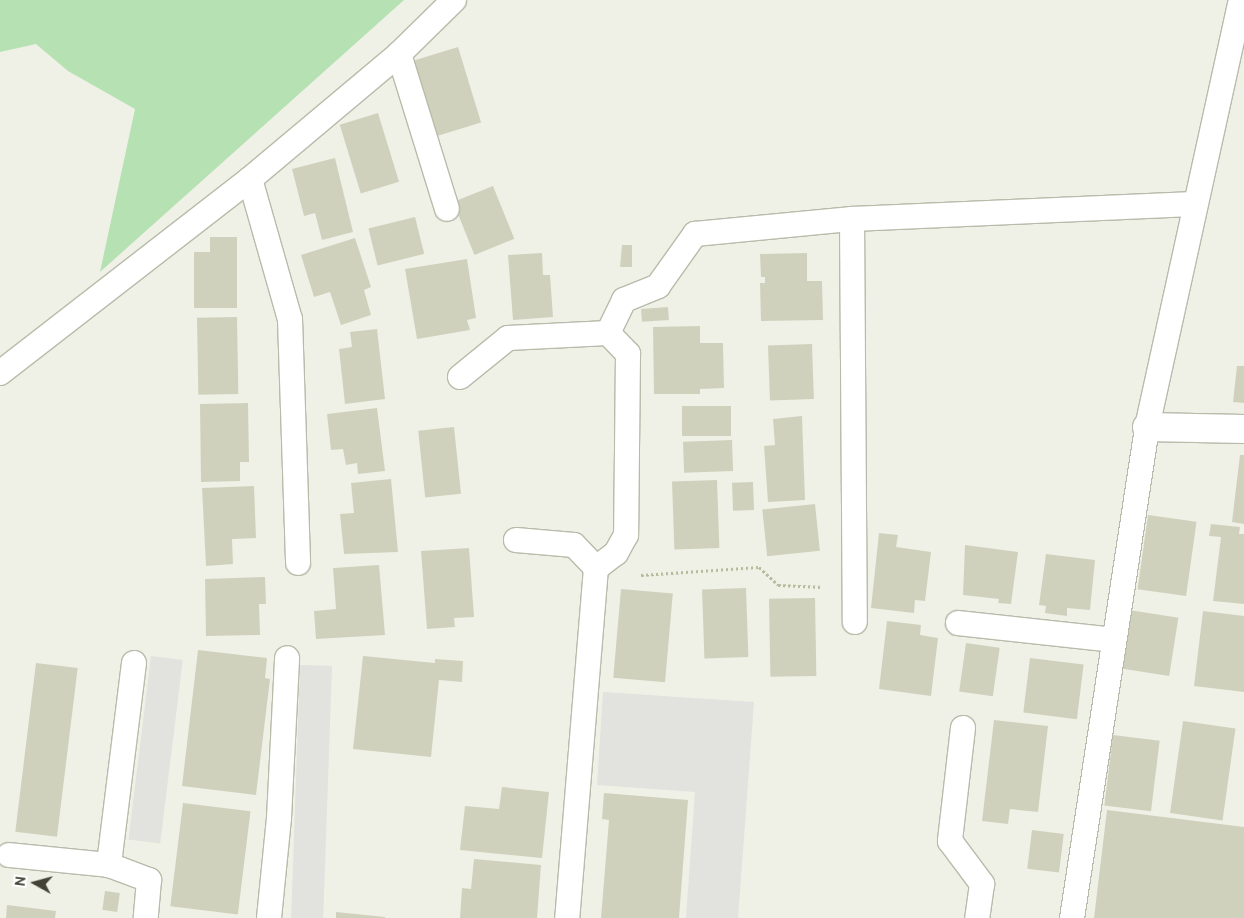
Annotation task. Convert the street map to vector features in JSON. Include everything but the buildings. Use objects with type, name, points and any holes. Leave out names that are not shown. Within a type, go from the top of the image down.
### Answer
[{"type":"street","points":[[1147,427],[1244,429]]},
{"type":"lane","points":[[0,373],[250,179],[399,54],[454,0]]},
{"type":"lane","points":[[1072,918],[1147,427],[1194,204],[1241,0]]},
{"type":"lane","points":[[399,54],[446,209]]},
{"type":"lane","points":[[250,179],[290,319],[298,562]]},
{"type":"lane","points":[[608,333],[624,300],[658,286],[695,234],[852,219],[1194,204]]},
{"type":"lane","points":[[852,219],[855,622]]},
{"type":"lane","points":[[460,378],[508,338],[608,333],[628,354],[626,535],[616,553],[596,568],[567,918]]},
{"type":"lane","points":[[516,540],[574,545],[596,568]]},
{"type":"lane","points":[[958,623],[1114,640]]},
{"type":"lane","points":[[269,918],[279,818],[287,658]]},
{"type":"lane","points":[[110,865],[134,662]]},
{"type":"lane","points":[[963,728],[950,841],[982,884],[978,918]]},
{"type":"lane","points":[[9,855],[110,865],[149,880],[146,918]]},
{"type":"path","points":[[693,571],[759,567],[778,585],[855,589]]},
{"type":"green space","points":[[0,0],[404,0],[100,272],[135,109],[68,71],[36,44],[0,52]]},
{"type":"shaded area","points":[[151,656],[183,660],[160,844],[128,840]]},
{"type":"shaded area","points":[[300,665],[332,666],[323,918],[291,918]]},
{"type":"shaded area","points":[[603,692],[754,702],[738,918],[686,918],[695,792],[597,785]]}]
